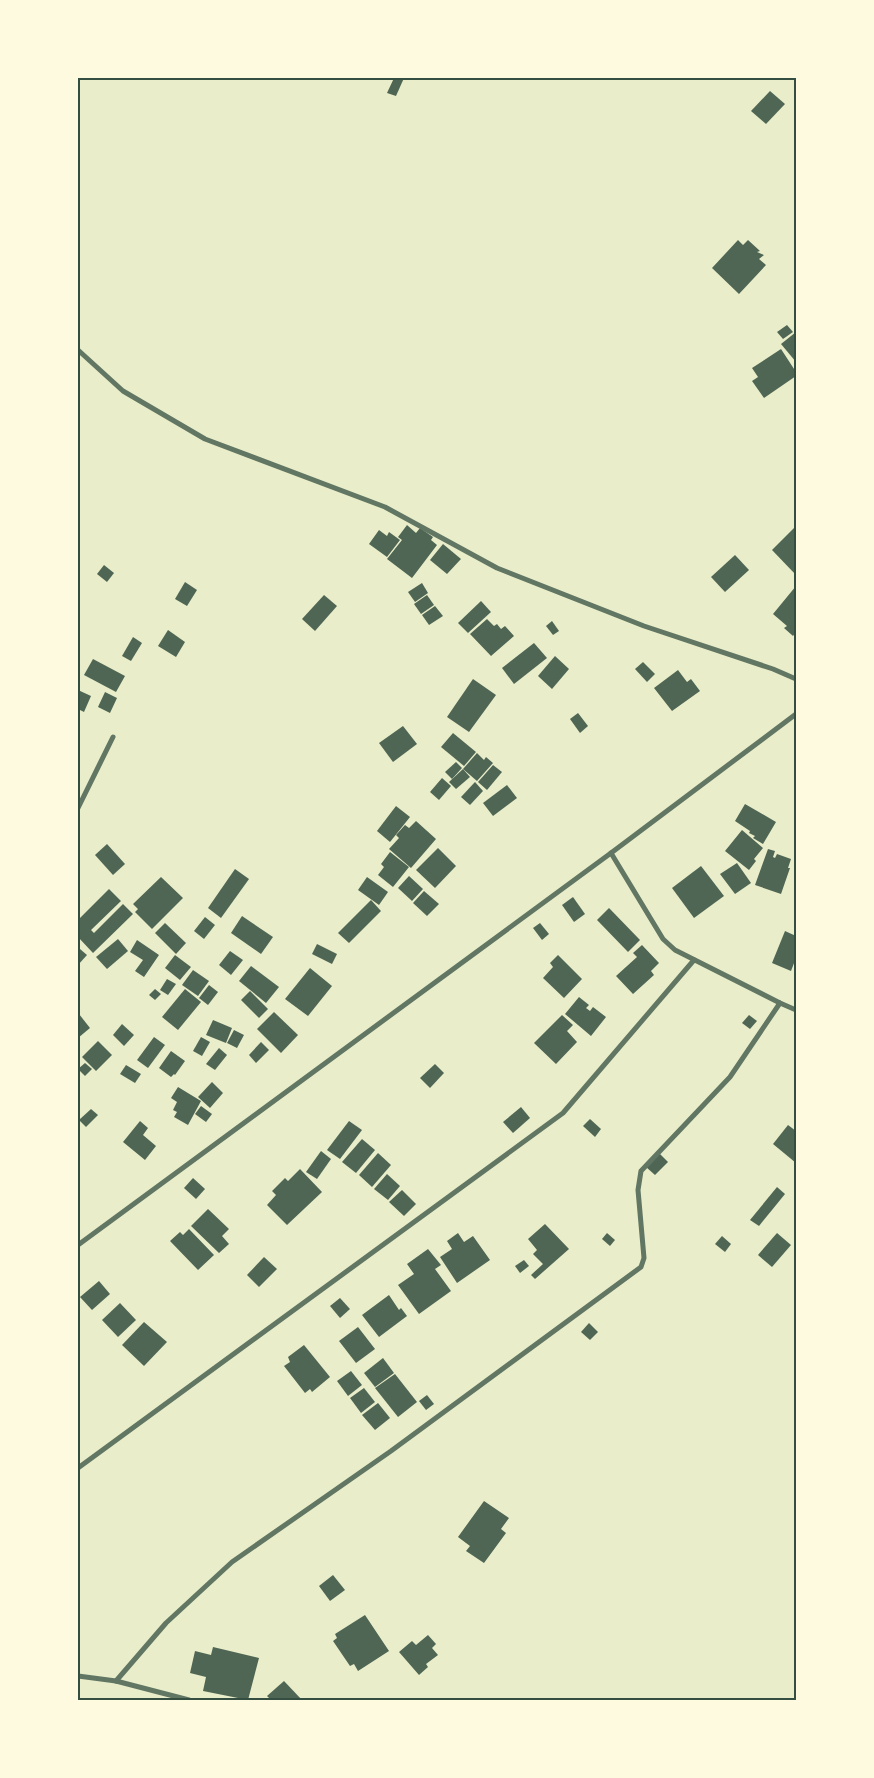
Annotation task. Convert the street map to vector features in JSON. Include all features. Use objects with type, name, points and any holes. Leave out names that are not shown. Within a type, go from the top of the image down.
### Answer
[{"type":"street","points":[[78,350],[123,391],[205,439],[384,507],[497,568],[644,626],[774,669],[796,679]]},
{"type":"street","points":[[78,1245],[611,854],[796,714]]},
{"type":"street","points":[[78,808],[113,737]]},
{"type":"street","points":[[611,854],[662,939],[676,950],[694,960],[780,1004],[796,1010]]},
{"type":"street","points":[[78,1468],[357,1262],[564,1113],[694,960]]},
{"type":"street","points":[[116,1681],[166,1622],[232,1562],[391,1451],[641,1266],[644,1258],[638,1190],[641,1171],[730,1076],[780,1004]]},
{"type":"street","points":[[78,1676],[116,1681],[189,1700]]},
{"type":"building","points":[[394,78],[404,78],[396,96],[387,93]]},
{"type":"building","points":[[770,91],[785,104],[766,124],[751,111]]},
{"type":"building","points":[[738,240],[743,245],[748,240],[760,251],[757,252],[764,255],[759,259],[766,265],[739,294],[712,268]]},
{"type":"building","points":[[787,325],[793,332],[783,339],[777,332]]},
{"type":"building","points":[[796,332],[796,362],[781,344]]},
{"type":"building","points":[[781,349],[796,372],[796,376],[764,398],[752,381],[758,377],[752,368]]},
{"type":"building","points":[[407,525],[416,533],[420,528],[433,537],[431,540],[437,545],[412,578],[387,559],[402,540],[398,537]]},
{"type":"building","points":[[796,526],[796,575],[772,550]]},
{"type":"building","points":[[379,530],[387,536],[389,532],[400,540],[387,557],[369,544]]},
{"type":"building","points":[[443,544],[461,559],[447,574],[430,560]]},
{"type":"building","points":[[735,555],[749,570],[725,592],[711,577]]},
{"type":"building","points":[[104,565],[114,573],[107,582],[97,574]]},
{"type":"building","points":[[185,582],[197,590],[187,606],[175,599]]},
{"type":"building","points":[[422,583],[428,593],[415,602],[408,592]]},
{"type":"building","points":[[796,586],[796,632],[793,636],[784,628],[787,626],[773,614]]},
{"type":"building","points":[[324,595],[337,606],[315,631],[302,619]]},
{"type":"building","points":[[427,595],[434,605],[421,614],[414,604]]},
{"type":"building","points":[[481,601],[491,612],[468,633],[458,623]]},
{"type":"building","points":[[435,606],[443,616],[429,625],[422,615]]},
{"type":"building","points":[[487,619],[494,626],[497,624],[501,629],[505,626],[514,636],[491,656],[470,634]]},
{"type":"building","points":[[552,621],[559,631],[553,635],[546,626]]},
{"type":"building","points":[[168,630],[185,642],[176,657],[158,646]]},
{"type":"building","points":[[133,637],[142,643],[131,661],[122,656]]},
{"type":"building","points":[[534,643],[547,658],[514,684],[502,668]]},
{"type":"building","points":[[555,656],[569,669],[552,689],[538,676]]},
{"type":"building","points":[[93,659],[125,676],[116,692],[84,675]]},
{"type":"building","points":[[643,662],[655,674],[647,682],[635,669]]},
{"type":"building","points":[[678,670],[687,682],[691,679],[700,691],[672,711],[654,688]]},
{"type":"building","points":[[473,679],[496,695],[469,732],[447,717]]},
{"type":"building","points":[[78,690],[91,696],[84,712],[78,709]]},
{"type":"building","points":[[105,692],[117,698],[110,713],[98,707]]},
{"type":"building","points":[[578,713],[588,726],[580,733],[570,719]]},
{"type":"building","points":[[403,726],[417,744],[393,762],[379,743]]},
{"type":"building","points":[[453,733],[476,752],[464,766],[441,747]]},
{"type":"building","points":[[477,753],[484,760],[486,757],[493,763],[477,781],[463,769]]},
{"type":"building","points":[[456,762],[462,768],[452,779],[445,772]]},
{"type":"building","points":[[493,765],[502,772],[487,790],[478,782]]},
{"type":"building","points":[[463,769],[470,777],[456,789],[449,782]]},
{"type":"building","points":[[442,778],[451,786],[439,800],[430,792]]},
{"type":"building","points":[[475,782],[483,791],[470,805],[461,797]]},
{"type":"building","points":[[507,785],[517,798],[493,816],[483,803]]},
{"type":"building","points":[[745,804],[776,822],[763,844],[753,838],[755,836],[749,833],[750,831],[735,821]]},
{"type":"building","points":[[396,806],[410,817],[390,842],[377,831]]},
{"type":"building","points":[[416,821],[436,839],[411,868],[389,849],[399,838],[396,835],[405,825],[409,828]]},
{"type":"building","points":[[742,830],[763,848],[754,859],[756,861],[749,870],[725,851]]},
{"type":"building","points":[[107,844],[125,864],[113,875],[95,855]]},
{"type":"building","points":[[438,848],[456,866],[435,888],[416,870]]},
{"type":"building","points":[[768,849],[775,851],[773,857],[775,858],[777,854],[791,859],[788,868],[790,868],[781,894],[755,885]]},
{"type":"building","points":[[390,852],[409,867],[393,887],[378,875],[384,867],[381,864]]},
{"type":"building","points":[[737,863],[751,883],[735,894],[720,874]]},
{"type":"building","points":[[701,866],[724,896],[694,918],[672,888]]},
{"type":"building","points":[[235,869],[249,879],[221,918],[208,908]]},
{"type":"building","points":[[409,876],[423,889],[412,901],[398,888]]},
{"type":"building","points":[[161,877],[183,898],[152,929],[135,912],[138,909],[133,904]]},
{"type":"building","points":[[367,877],[388,892],[379,905],[358,890]]},
{"type":"building","points":[[109,889],[121,901],[91,930],[94,933],[123,904],[133,914],[93,953],[78,937],[78,920]]},
{"type":"building","points":[[424,891],[439,904],[427,916],[413,903]]},
{"type":"building","points":[[573,897],[585,914],[574,922],[562,905]]},
{"type":"building","points":[[371,900],[381,911],[349,943],[338,933]]},
{"type":"building","points":[[609,908],[640,940],[628,952],[597,920]]},
{"type":"building","points":[[242,916],[273,937],[261,954],[231,933]]},
{"type":"building","points":[[205,917],[215,925],[204,939],[194,931]]},
{"type":"building","points":[[165,923],[186,943],[176,954],[155,933]]},
{"type":"building","points":[[540,923],[549,934],[542,940],[533,928]]},
{"type":"building","points":[[785,931],[796,936],[796,958],[791,971],[772,963]]},
{"type":"building","points":[[118,939],[128,951],[107,969],[96,957]]},
{"type":"building","points":[[137,940],[159,955],[144,977],[135,971],[143,960],[130,952]]},
{"type":"building","points":[[317,944],[337,954],[332,964],[312,954]]},
{"type":"building","points":[[642,945],[659,963],[651,971],[654,975],[633,994],[616,976],[637,957],[633,953]]},
{"type":"building","points":[[80,949],[87,955],[78,965],[78,951]]},
{"type":"building","points":[[230,951],[243,960],[231,975],[219,965]]},
{"type":"building","points":[[175,955],[191,967],[180,980],[165,968]]},
{"type":"building","points":[[558,955],[582,979],[564,998],[543,978],[553,967],[550,963]]},
{"type":"building","points":[[251,966],[279,987],[266,1003],[239,981]]},
{"type":"building","points":[[310,968],[332,986],[308,1016],[285,999]]},
{"type":"building","points":[[193,970],[209,981],[198,996],[182,985]]},
{"type":"building","points":[[167,979],[176,984],[168,995],[160,990]]},
{"type":"building","points":[[209,985],[218,992],[208,1005],[199,998]]},
{"type":"building","points":[[155,989],[161,994],[155,1000],[149,995]]},
{"type":"building","points":[[185,989],[201,1002],[178,1030],[162,1017]]},
{"type":"building","points":[[250,991],[268,1009],[259,1018],[241,1000]]},
{"type":"building","points":[[579,997],[589,1005],[586,1008],[590,1011],[593,1007],[606,1017],[591,1036],[565,1014]]},
{"type":"building","points":[[274,1012],[298,1035],[281,1053],[257,1029]]},
{"type":"building","points":[[78,1015],[90,1028],[78,1038]]},
{"type":"building","points":[[562,1015],[573,1025],[567,1031],[577,1042],[556,1064],[534,1043]]},
{"type":"building","points":[[749,1015],[757,1021],[750,1029],[742,1023]]},
{"type":"building","points":[[213,1020],[232,1028],[226,1043],[206,1035]]},
{"type":"building","points":[[122,1024],[134,1035],[124,1046],[113,1035]]},
{"type":"building","points":[[234,1030],[244,1035],[237,1048],[227,1043]]},
{"type":"building","points":[[154,1037],[165,1045],[148,1068],[137,1060]]},
{"type":"building","points":[[201,1037],[210,1042],[202,1056],[193,1051]]},
{"type":"building","points":[[98,1041],[112,1055],[96,1071],[82,1057]]},
{"type":"building","points":[[261,1042],[269,1050],[256,1063],[249,1055]]},
{"type":"building","points":[[219,1048],[227,1055],[215,1070],[206,1064]]},
{"type":"building","points":[[171,1051],[185,1061],[175,1075],[171,1077],[159,1068]]},
{"type":"building","points":[[85,1063],[92,1069],[85,1076],[78,1069]]},
{"type":"building","points":[[435,1064],[444,1073],[430,1088],[420,1078]]},
{"type":"building","points":[[126,1065],[141,1074],[135,1083],[120,1074]]},
{"type":"building","points":[[212,1082],[223,1093],[210,1108],[198,1097]]},
{"type":"building","points":[[178,1087],[201,1101],[188,1125],[174,1117],[177,1112],[173,1110],[177,1102],[171,1098]]},
{"type":"building","points":[[201,1106],[212,1114],[206,1122],[195,1114]]},
{"type":"building","points":[[521,1107],[530,1118],[513,1133],[503,1122]]},
{"type":"building","points":[[91,1109],[98,1115],[86,1127],[79,1120]]},
{"type":"building","points":[[590,1119],[601,1129],[595,1137],[583,1126]]},
{"type":"building","points":[[140,1121],[148,1128],[143,1135],[156,1146],[145,1160],[123,1142]]},
{"type":"building","points":[[349,1121],[362,1130],[340,1159],[327,1150]]},
{"type":"building","points":[[788,1125],[796,1131],[796,1163],[773,1144]]},
{"type":"building","points":[[362,1139],[375,1150],[356,1173],[342,1162]]},
{"type":"building","points":[[321,1151],[331,1159],[317,1179],[306,1172]]},
{"type":"building","points":[[378,1153],[391,1165],[372,1187],[359,1175]]},
{"type":"building","points":[[659,1153],[668,1162],[655,1175],[646,1167]]},
{"type":"building","points":[[300,1169],[322,1192],[287,1225],[267,1205],[276,1195],[272,1191],[285,1178],[288,1181]]},
{"type":"building","points":[[387,1174],[400,1186],[388,1200],[374,1189]]},
{"type":"building","points":[[193,1178],[205,1189],[196,1199],[184,1188]]},
{"type":"building","points":[[777,1187],[785,1194],[759,1226],[750,1220]]},
{"type":"building","points":[[402,1190],[416,1204],[404,1216],[389,1202]]},
{"type":"building","points":[[208,1209],[229,1229],[222,1236],[229,1244],[219,1253],[191,1226]]},
{"type":"building","points":[[545,1224],[569,1249],[535,1279],[531,1275],[543,1264],[533,1254],[537,1250],[528,1239]]},
{"type":"building","points":[[189,1229],[214,1255],[198,1270],[170,1241],[180,1232],[183,1235]]},
{"type":"building","points":[[458,1233],[464,1242],[473,1236],[490,1260],[457,1283],[440,1257],[452,1249],[447,1241]]},
{"type":"building","points":[[607,1233],[615,1240],[610,1246],[602,1239]]},
{"type":"building","points":[[777,1233],[791,1245],[772,1267],[758,1255]]},
{"type":"building","points":[[722,1236],[731,1244],[725,1252],[715,1244]]},
{"type":"building","points":[[428,1249],[441,1265],[435,1269],[451,1291],[419,1314],[398,1285],[414,1274],[407,1264]]},
{"type":"building","points":[[264,1257],[277,1269],[259,1287],[247,1275]]},
{"type":"building","points":[[524,1260],[529,1266],[520,1273],[515,1266]]},
{"type":"building","points":[[99,1281],[110,1294],[92,1310],[80,1297]]},
{"type":"building","points":[[389,1295],[399,1310],[401,1308],[407,1316],[379,1337],[362,1315]]},
{"type":"building","points":[[340,1298],[350,1309],[340,1318],[330,1306]]},
{"type":"building","points":[[120,1303],[136,1320],[118,1337],[102,1320]]},
{"type":"building","points":[[144,1322],[167,1342],[144,1366],[122,1345]]},
{"type":"building","points":[[589,1323],[598,1332],[590,1340],[581,1332]]},
{"type":"building","points":[[358,1327],[375,1349],[356,1363],[339,1341]]},
{"type":"building","points":[[304,1345],[330,1377],[312,1392],[310,1389],[305,1393],[284,1366],[290,1362],[288,1357]]},
{"type":"building","points":[[383,1358],[394,1373],[375,1387],[364,1373]]},
{"type":"building","points":[[351,1371],[362,1385],[348,1396],[337,1381]]},
{"type":"building","points":[[395,1374],[417,1402],[398,1417],[375,1388]]},
{"type":"building","points":[[364,1388],[375,1402],[361,1413],[350,1398]]},
{"type":"building","points":[[427,1395],[434,1404],[426,1410],[419,1401]]},
{"type":"building","points":[[378,1403],[390,1418],[375,1430],[362,1415]]},
{"type":"building","points":[[484,1501],[509,1518],[501,1529],[506,1533],[484,1563],[466,1551],[470,1546],[458,1537]]},
{"type":"building","points":[[333,1575],[345,1590],[330,1601],[319,1586]]},
{"type":"building","points":[[365,1615],[389,1651],[358,1671],[354,1664],[350,1666],[333,1641],[337,1638],[335,1634]]},
{"type":"building","points":[[428,1635],[436,1644],[432,1648],[438,1655],[426,1664],[428,1667],[419,1675],[399,1652],[412,1641],[416,1645]]},
{"type":"building","points":[[213,1647],[259,1658],[248,1700],[203,1691],[206,1677],[190,1673],[195,1651],[211,1655]]},
{"type":"building","points":[[284,1681],[302,1700],[271,1700],[267,1696]]}]
